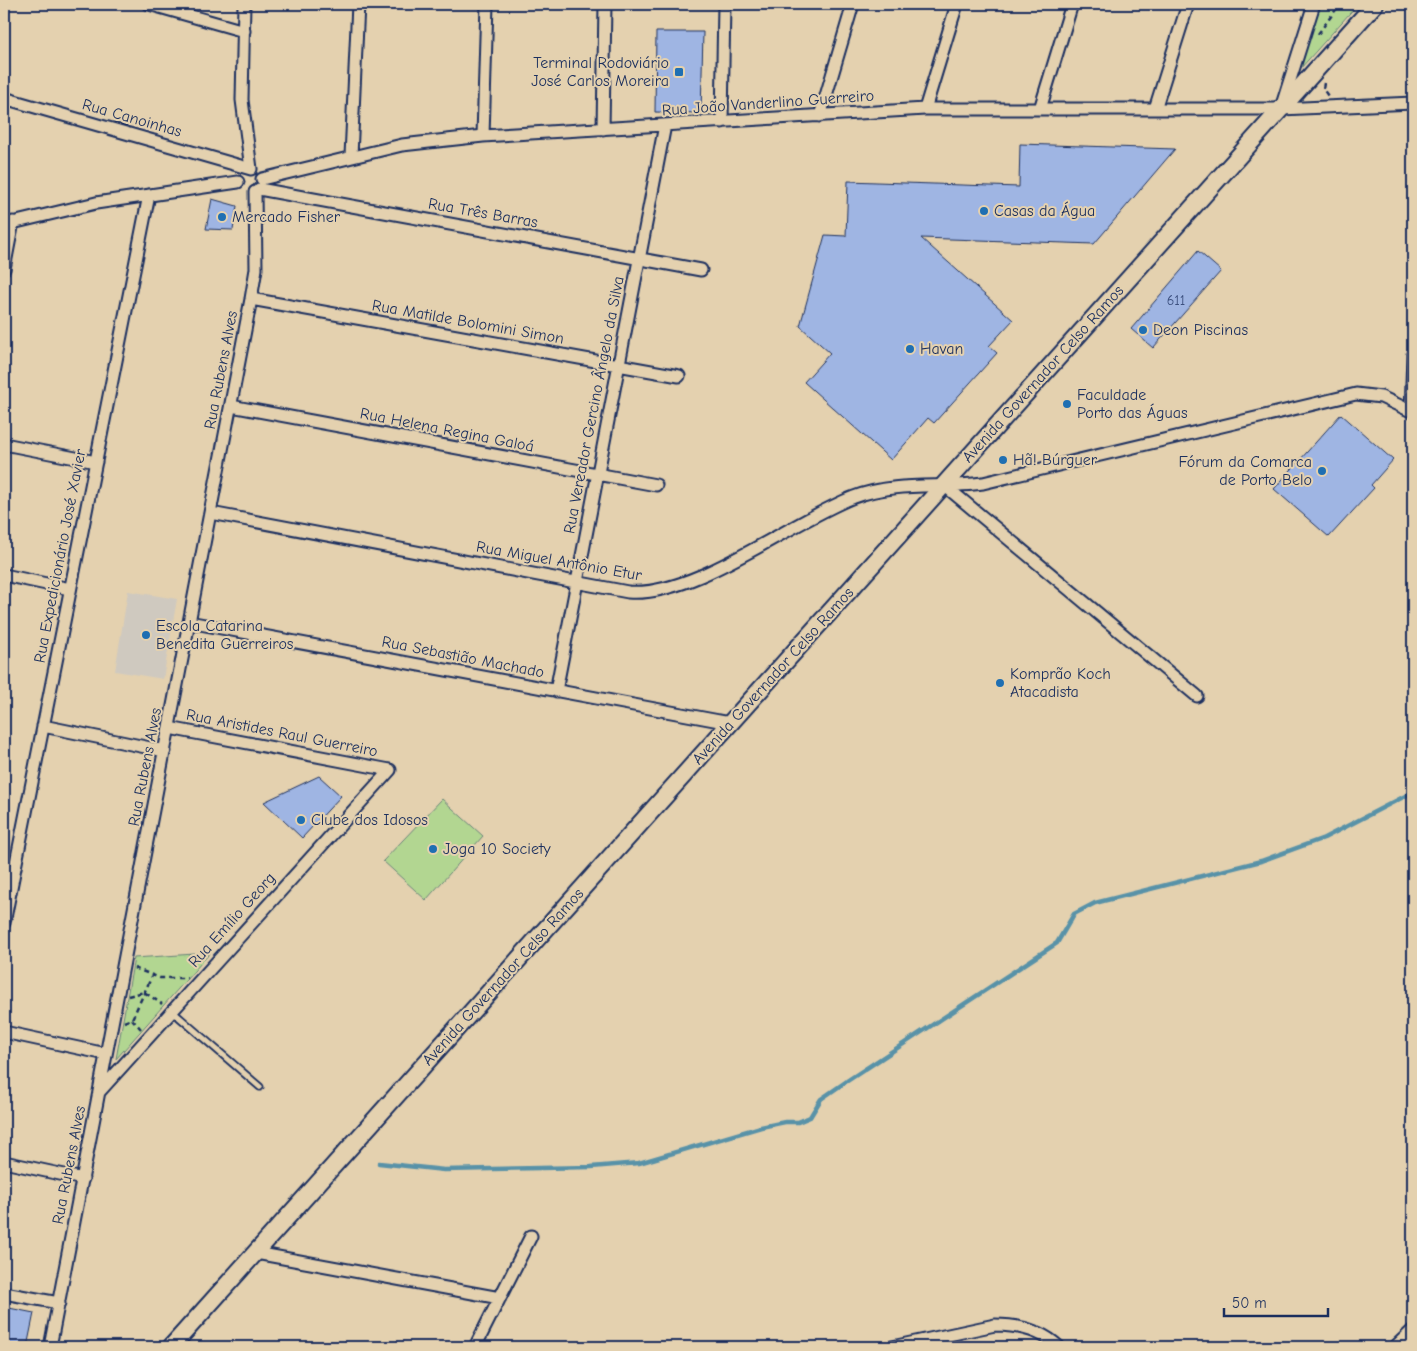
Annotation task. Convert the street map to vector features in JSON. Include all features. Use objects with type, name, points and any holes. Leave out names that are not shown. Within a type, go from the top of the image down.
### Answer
[{"type":"main road","name":"Avenida Governador Celso Ramos","points":[[171,1347],[1376,4]]},
{"type":"street","points":[[149,4],[244,31]]},
{"type":"street","points":[[244,4],[242,100],[251,169]]},
{"type":"street","points":[[351,156],[358,4]]},
{"type":"street","points":[[483,136],[487,4]]},
{"type":"street","points":[[603,129],[605,4]]},
{"type":"street","points":[[722,122],[724,4]]},
{"type":"street","points":[[820,116],[853,4]]},
{"type":"street","points":[[925,110],[957,4]]},
{"type":"street","points":[[1040,109],[1072,4]]},
{"type":"street","points":[[1155,109],[1188,4]]},
{"type":"street","points":[[1281,109],[1314,4]]},
{"type":"street","name":"Rua Canoinhas","points":[[4,98],[251,169]]},
{"type":"street","name":"Rua João Vanderlino Guerreiro","points":[[258,186],[351,156],[402,144],[483,136],[925,110],[1281,109],[1413,103]]},
{"type":"street","name":"Rua Vereador Gercino Ângelo da Silva","points":[[556,691],[665,126]]},
{"type":"street","points":[[251,169],[258,172],[258,186],[244,191],[238,182],[241,173],[251,169]]},
{"type":"street","points":[[4,269],[8,223],[80,206],[238,182]]},
{"type":"street","name":"Rua Três Barras","points":[[258,186],[701,270]]},
{"type":"street","name":"Rua Rubens Alves","points":[[50,1347],[252,299],[256,269],[258,186]]},
{"type":"street","name":"Rua Expedicionário José Xavier","points":[[4,924],[5,911],[149,195]]},
{"type":"street","name":"Rua Matilde Bolomini Simon","points":[[252,299],[679,376]]},
{"type":"street","points":[[1412,411],[1413,354]]},
{"type":"street","name":"Rua Miguel Antônio Etur","points":[[211,513],[639,593],[665,589],[729,562],[811,517],[855,497],[901,486],[983,483],[1346,395],[1367,394],[1381,397],[1412,411]]},
{"type":"street","name":"Rua Helena Regina Galoá","points":[[231,406],[656,485]]},
{"type":"street","points":[[4,444],[96,462]]},
{"type":"street","points":[[944,485],[1197,696]]},
{"type":"street","points":[[4,575],[70,589]]},
{"type":"street","name":"Rua Sebastião Machado","points":[[190,622],[730,723]]},
{"type":"street","points":[[43,726],[165,750]]},
{"type":"street","name":"Rua Aristides Raul Guerreiro","points":[[169,728],[390,770]]},
{"type":"street","name":"Rua Emílio Georg","points":[[99,1091],[390,770]]},
{"type":"street","points":[[4,1032],[106,1054]]},
{"type":"street","points":[[4,1162],[83,1179]]},
{"type":"street","points":[[475,1347],[531,1236]]},
{"type":"street","points":[[256,1252],[500,1298]]},
{"type":"street","points":[[4,1293],[59,1303]]},
{"type":"street","points":[[892,1347],[995,1325],[1011,1325],[1025,1328],[1052,1340],[1059,1347]]},
{"type":"street","points":[[1395,1347],[1413,1330]]},
{"type":"lane","points":[[172,1011],[260,1087]]},
{"type":"path","points":[[1302,40],[1310,46],[1340,4]]},
{"type":"path","points":[[124,963],[152,976],[202,978]]},
{"type":"path","points":[[132,1019],[152,976]]},
{"type":"path","points":[[117,999],[144,992],[172,1011]]},
{"type":"shaded area","name":"Escola Catarina Benedita Guerreiros","points":[[128,591],[177,599],[163,679],[115,671]]},
{"type":"green space","points":[[1320,4],[1358,4],[1300,69]]},
{"type":"green space","name":"Joga 10 Society","points":[[442,799],[483,836],[426,900],[383,861]]},
{"type":"green space","points":[[210,953],[116,1059],[134,958]]},
{"type":"building","name":"Terminal Rodoviário José Carlos Moreira","points":[[656,32],[703,32],[701,113],[655,112]]},
{"type":"building","points":[[1020,144],[1175,149],[1094,244],[921,238],[1013,320],[989,346],[997,353],[934,423],[928,418],[891,460],[804,382],[830,353],[800,326],[825,235],[846,236],[848,181],[1019,187]]},
{"type":"building","name":"Mercado Fisher","points":[[212,199],[237,206],[233,230],[206,229]]},
{"type":"building","points":[[1198,251],[1221,271],[1153,348],[1131,329]]},
{"type":"building","name":"Fórum da Comarca de Porto Belo","points":[[1341,414],[1393,460],[1371,485],[1374,488],[1329,537],[1274,489]]},
{"type":"building","name":"Clube dos Idosos","points":[[319,776],[341,796],[302,838],[264,802]]},
{"type":"building","points":[[4,1307],[34,1313],[27,1347],[4,1347]]},
{"type":"waterway","points":[[379,1163],[444,1170],[591,1167],[639,1163],[761,1127],[785,1122],[798,1122],[810,1117],[821,1099],[847,1081],[1057,943],[1074,914],[1095,903],[1261,861],[1324,838],[1413,792]]},
{"type":"place","name":"Terminal Rodoviário José Carlos Moreira","points":[[679,72]]},
{"type":"place","name":"Casas da Água","points":[[984,211]]},
{"type":"place","name":"Mercado Fisher","points":[[222,217]]},
{"type":"place","name":"Deon Piscinas","points":[[1143,330]]},
{"type":"place","name":"Havan","points":[[910,349]]},
{"type":"place","name":"Faculdade Porto das Águas","points":[[1067,404]]},
{"type":"place","name":"Hã! Búrguer","points":[[1003,460]]},
{"type":"place","name":"Fórum da Comarca de Porto Belo","points":[[1322,471]]},
{"type":"place","name":"Escola Catarina Benedita Guerreiros","points":[[146,635]]},
{"type":"place","name":"Komprão Koch Atacadista","points":[[1000,683]]},
{"type":"place","name":"Clube dos Idosos","points":[[301,820]]},
{"type":"place","name":"Joga 10 Society","points":[[433,849]]}]
